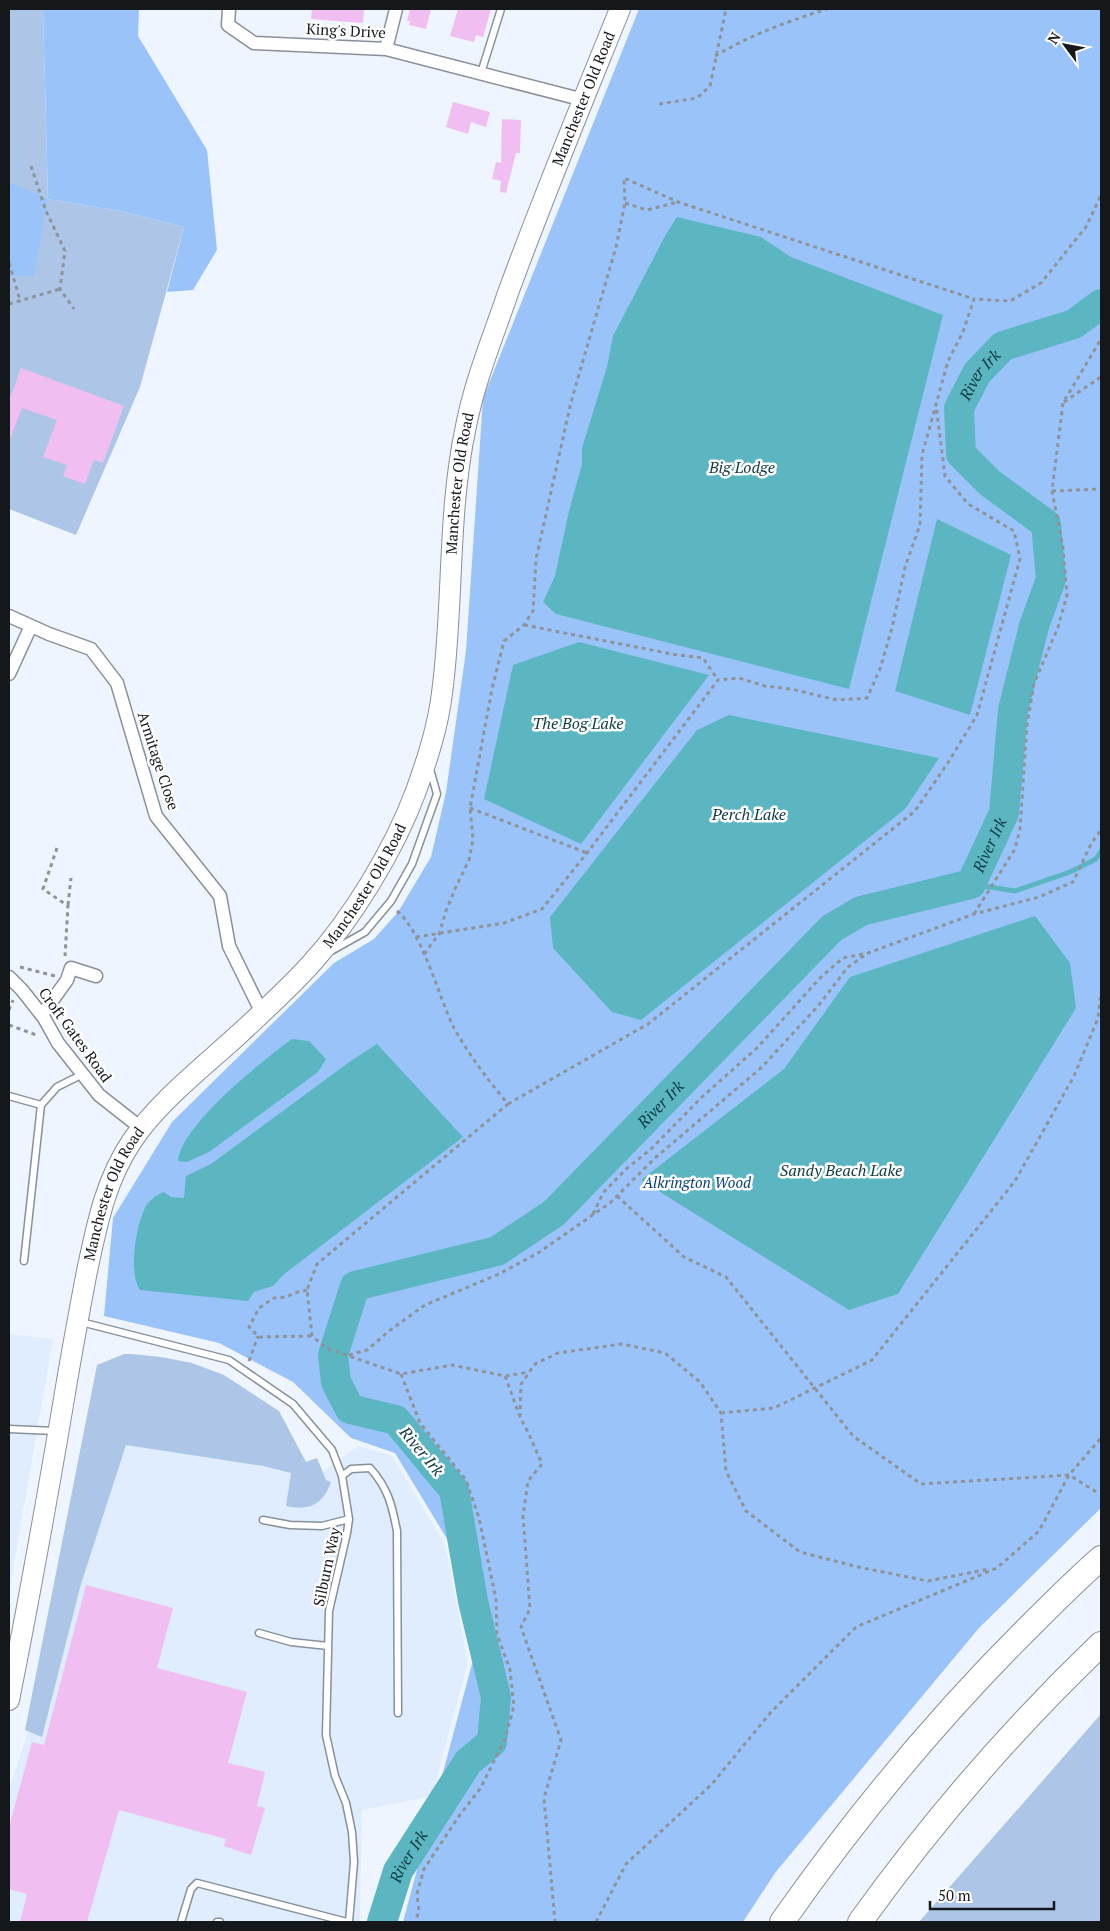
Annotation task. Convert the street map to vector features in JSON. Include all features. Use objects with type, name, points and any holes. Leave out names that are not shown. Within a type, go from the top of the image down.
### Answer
[{"type":"highway","points":[[782,1922],[864,1812],[932,1729],[997,1658],[1101,1558]]},
{"type":"highway","points":[[860,1922],[904,1861],[952,1802],[1011,1734],[1101,1644]]},
{"type":"main road","name":"Manchester Old Road","points":[[9,1698],[77,1322],[102,1203],[118,1165],[141,1128],[170,1097],[262,1013],[311,964],[337,932],[376,873],[403,822],[427,758],[436,727],[442,695],[448,640],[453,515],[459,458],[467,420],[480,372],[520,260],[620,9]]},
{"type":"street","name":"King's Drive","points":[[228,9],[228,25],[254,43],[386,49],[584,100]]},
{"type":"street","points":[[386,49],[396,9]]},
{"type":"street","name":"Armitage Close","points":[[9,616],[91,649],[117,683],[156,816],[220,896],[229,946],[262,1013]]},
{"type":"street","points":[[9,674],[31,626]]},
{"type":"street","points":[[42,1015],[67,980],[72,968],[96,976]]},
{"type":"street","name":"Croft Gates Road","points":[[11,971],[22,990],[42,1015],[58,1043],[99,1095],[141,1128]]},
{"type":"lane","points":[[481,73],[501,9]]},
{"type":"lane","points":[[311,964],[345,942],[365,932],[388,904],[412,864],[437,794],[427,758]]},
{"type":"lane","points":[[24,1261],[41,1105],[57,1087],[84,1074]]},
{"type":"lane","points":[[9,1096],[41,1105]]},
{"type":"lane","name":"Silburn Way","points":[[77,1322],[229,1360],[293,1404],[332,1450],[342,1476],[349,1519],[329,1611],[326,1735],[334,1776],[346,1803],[353,1840],[354,1862],[348,1922]]},
{"type":"lane","points":[[9,1429],[58,1431]]},
{"type":"lane","points":[[342,1476],[351,1469],[370,1468],[382,1481],[392,1504],[396,1531],[398,1713]]},
{"type":"lane","points":[[263,1520],[290,1525],[322,1526],[349,1519]]},
{"type":"lane","points":[[259,1633],[291,1642],[328,1646]]},
{"type":"lane","points":[[181,1922],[191,1889],[197,1883],[348,1922]]},
{"type":"path","points":[[659,104],[697,98],[710,86],[726,9]]},
{"type":"path","points":[[715,56],[775,26],[827,9]]},
{"type":"path","points":[[31,166],[46,211],[65,251],[60,289],[74,309]]},
{"type":"path","points":[[424,954],[439,934],[455,888],[470,860],[473,839],[470,808],[492,689],[504,641],[524,625],[533,610],[538,550],[572,402],[616,247],[625,203],[624,178],[678,202],[974,299],[1010,300],[1041,283],[1086,227],[1101,195]]},
{"type":"path","points":[[625,203],[647,210],[678,202]]},
{"type":"path","points":[[9,263],[20,300]]},
{"type":"path","points":[[9,304],[60,289]]},
{"type":"path","points":[[416,937],[504,923],[542,909],[587,853],[718,680],[738,678],[765,686],[791,689],[837,700],[867,698],[880,669],[892,628],[905,567],[920,525],[922,455],[948,361],[964,332],[974,299]]},
{"type":"path","points":[[974,914],[1015,849],[1020,829],[1027,726],[1034,684],[1058,627],[1067,595],[1063,548],[1052,491],[1063,403],[1101,339]]},
{"type":"path","points":[[1063,403],[1101,377]]},
{"type":"path","points":[[312,1336],[307,1290],[317,1264],[508,1104],[648,1024],[916,811],[977,715],[1020,559],[1014,531],[968,504],[945,476],[936,403]]},
{"type":"path","points":[[1052,491],[1101,489]]},
{"type":"path","points":[[524,625],[672,654],[703,658],[718,680]]},
{"type":"path","points":[[470,808],[587,853]]},
{"type":"path","points":[[592,1215],[603,1193],[625,1170],[757,1048],[821,977],[843,958],[868,953],[974,914],[1039,898],[1073,882],[1091,844],[1101,830]]},
{"type":"path","points":[[57,848],[42,889],[68,906]]},
{"type":"path","points":[[64,964],[71,878]]},
{"type":"path","points":[[388,904],[404,916],[424,954],[454,1027],[476,1062],[508,1104]]},
{"type":"path","points":[[348,1355],[367,1350],[389,1331],[425,1305],[499,1274],[538,1253],[617,1196],[655,1158],[761,1068],[818,1006],[848,967],[868,953]]},
{"type":"path","points":[[11,971],[59,977]]},
{"type":"path","points":[[721,1414],[774,1408],[872,1360],[1015,1181],[1074,1076],[1098,1018],[1101,992]]},
{"type":"path","points":[[9,1025],[46,1039]]},
{"type":"path","points":[[617,1196],[684,1257],[726,1277],[853,1436],[921,1484],[1069,1475],[1098,1493]]},
{"type":"path","points":[[307,1290],[287,1297],[274,1298],[259,1308],[249,1327],[258,1336],[312,1336],[326,1348],[401,1374],[452,1365],[505,1376],[529,1372]]},
{"type":"path","points":[[246,1371],[258,1336]]},
{"type":"path","points":[[520,1417],[521,1384],[534,1364],[558,1353],[622,1344],[664,1353],[700,1382],[721,1414],[726,1471],[746,1511],[800,1552],[858,1567],[928,1581],[997,1568]]},
{"type":"path","points":[[401,1374],[420,1423],[466,1480],[479,1518],[496,1599],[497,1634],[510,1670],[514,1706],[505,1739],[480,1789],[459,1816],[424,1869],[417,1894],[419,1911],[415,1922]]},
{"type":"path","points":[[505,1376],[520,1417],[542,1464],[528,1482],[523,1516],[530,1609],[522,1627],[561,1740],[544,1798],[555,1922]]},
{"type":"path","points":[[596,1922],[626,1864],[712,1784],[771,1712],[856,1627],[997,1568],[1039,1531],[1069,1475],[1101,1438]]},
{"type":"shaded area","points":[[9,9],[43,9],[48,199],[120,211],[184,227],[140,387],[76,535],[9,509]]},
{"type":"shaded area","points":[[9,1334],[53,1339],[9,1593]]},
{"type":"shaded area","points":[[124,1354],[161,1357],[192,1363],[224,1375],[279,1411],[306,1462],[317,1458],[326,1480],[331,1482],[324,1496],[314,1504],[302,1508],[286,1506],[291,1473],[263,1466],[126,1445],[81,1584],[42,1737],[25,1730],[97,1365]]},
{"type":"shaded area","points":[[85,1433],[320,1474],[358,1446],[392,1456],[445,1544],[468,1663],[432,1796],[362,1810],[360,1922],[9,1922],[9,1789],[29,1729]]},
{"type":"shaded area","points":[[1101,1714],[1101,1922],[919,1922]]},
{"type":"green space","points":[[43,9],[139,9],[138,36],[207,150],[217,250],[193,290],[167,292],[184,227],[120,211],[48,199]]},
{"type":"green space","name":"Alkrington Wood","points":[[639,9],[1101,9],[1101,1508],[979,1628],[775,1873],[743,1922],[403,1922],[473,1660],[447,1539],[395,1453],[351,1438],[293,1382],[219,1343],[104,1316],[113,1218],[172,1122],[334,963],[374,939],[398,912],[431,857],[446,792],[466,651],[483,398]]},
{"type":"green space","points":[[9,182],[48,199],[34,276],[9,276]]},
{"type":"water","name":"Big Lodge","points":[[677,217],[761,237],[791,257],[943,315],[849,689],[556,614],[543,602],[555,576],[569,511],[582,464],[582,448],[607,367],[613,336],[665,236]]},
{"type":"water","points":[[937,519],[1011,555],[970,715],[895,691]]},
{"type":"water","name":"The Bog Lake","points":[[579,642],[709,675],[581,844],[484,799],[513,665]]},
{"type":"water","name":"Perch Lake","points":[[729,715],[939,758],[905,809],[641,1020],[612,1012],[553,948],[550,917],[697,730]]},
{"type":"water","name":"Sandy Beach Lake","points":[[1035,916],[1070,963],[1076,1008],[898,1294],[849,1310],[641,1180],[784,1069],[850,977]]},
{"type":"water","points":[[292,1039],[309,1041],[326,1059],[318,1072],[209,1152],[187,1162],[178,1161],[182,1147],[207,1113],[262,1062]]},
{"type":"water","points":[[377,1044],[463,1137],[283,1275],[273,1286],[254,1292],[248,1301],[140,1290],[136,1282],[134,1261],[139,1224],[146,1206],[156,1196],[164,1192],[171,1197],[184,1198],[186,1176],[211,1164],[352,1060]]},
{"type":"building","points":[[312,9],[364,9],[363,23],[311,19]]},
{"type":"building","points":[[410,9],[431,9],[426,29],[409,25],[410,21],[407,21]]},
{"type":"building","points":[[458,9],[491,9],[483,37],[476,35],[474,42],[450,36]]},
{"type":"building","points":[[453,102],[490,112],[486,127],[471,122],[468,134],[446,127]]},
{"type":"building","points":[[502,119],[521,120],[520,153],[516,153],[506,193],[500,192],[501,181],[492,179],[496,162],[501,163]]},
{"type":"building","points":[[21,368],[124,406],[103,463],[94,460],[85,484],[63,476],[67,465],[43,457],[57,420],[22,408],[9,439],[9,401]]},
{"type":"building","points":[[86,1585],[173,1608],[157,1668],[247,1692],[228,1763],[265,1772],[257,1806],[265,1808],[251,1855],[224,1846],[226,1839],[119,1810],[87,1922],[20,1922],[27,1894],[9,1889],[9,1827],[32,1742],[44,1745]]},
{"type":"waterway","name":"River Irk","points":[[382,1922],[398,1871],[468,1762],[492,1742],[496,1697],[473,1601],[454,1490],[396,1420],[350,1409],[336,1382],[333,1355],[355,1286],[497,1251],[554,1213],[832,928],[861,911],[971,884],[1004,813],[1013,710],[1034,626],[1051,579],[1046,524],[990,483],[961,454],[959,408],[977,373],[1003,346],[1074,324],[1101,304]]},
{"type":"waterway","points":[[971,884],[1015,891],[1070,872],[1096,859],[1101,851]]}]
